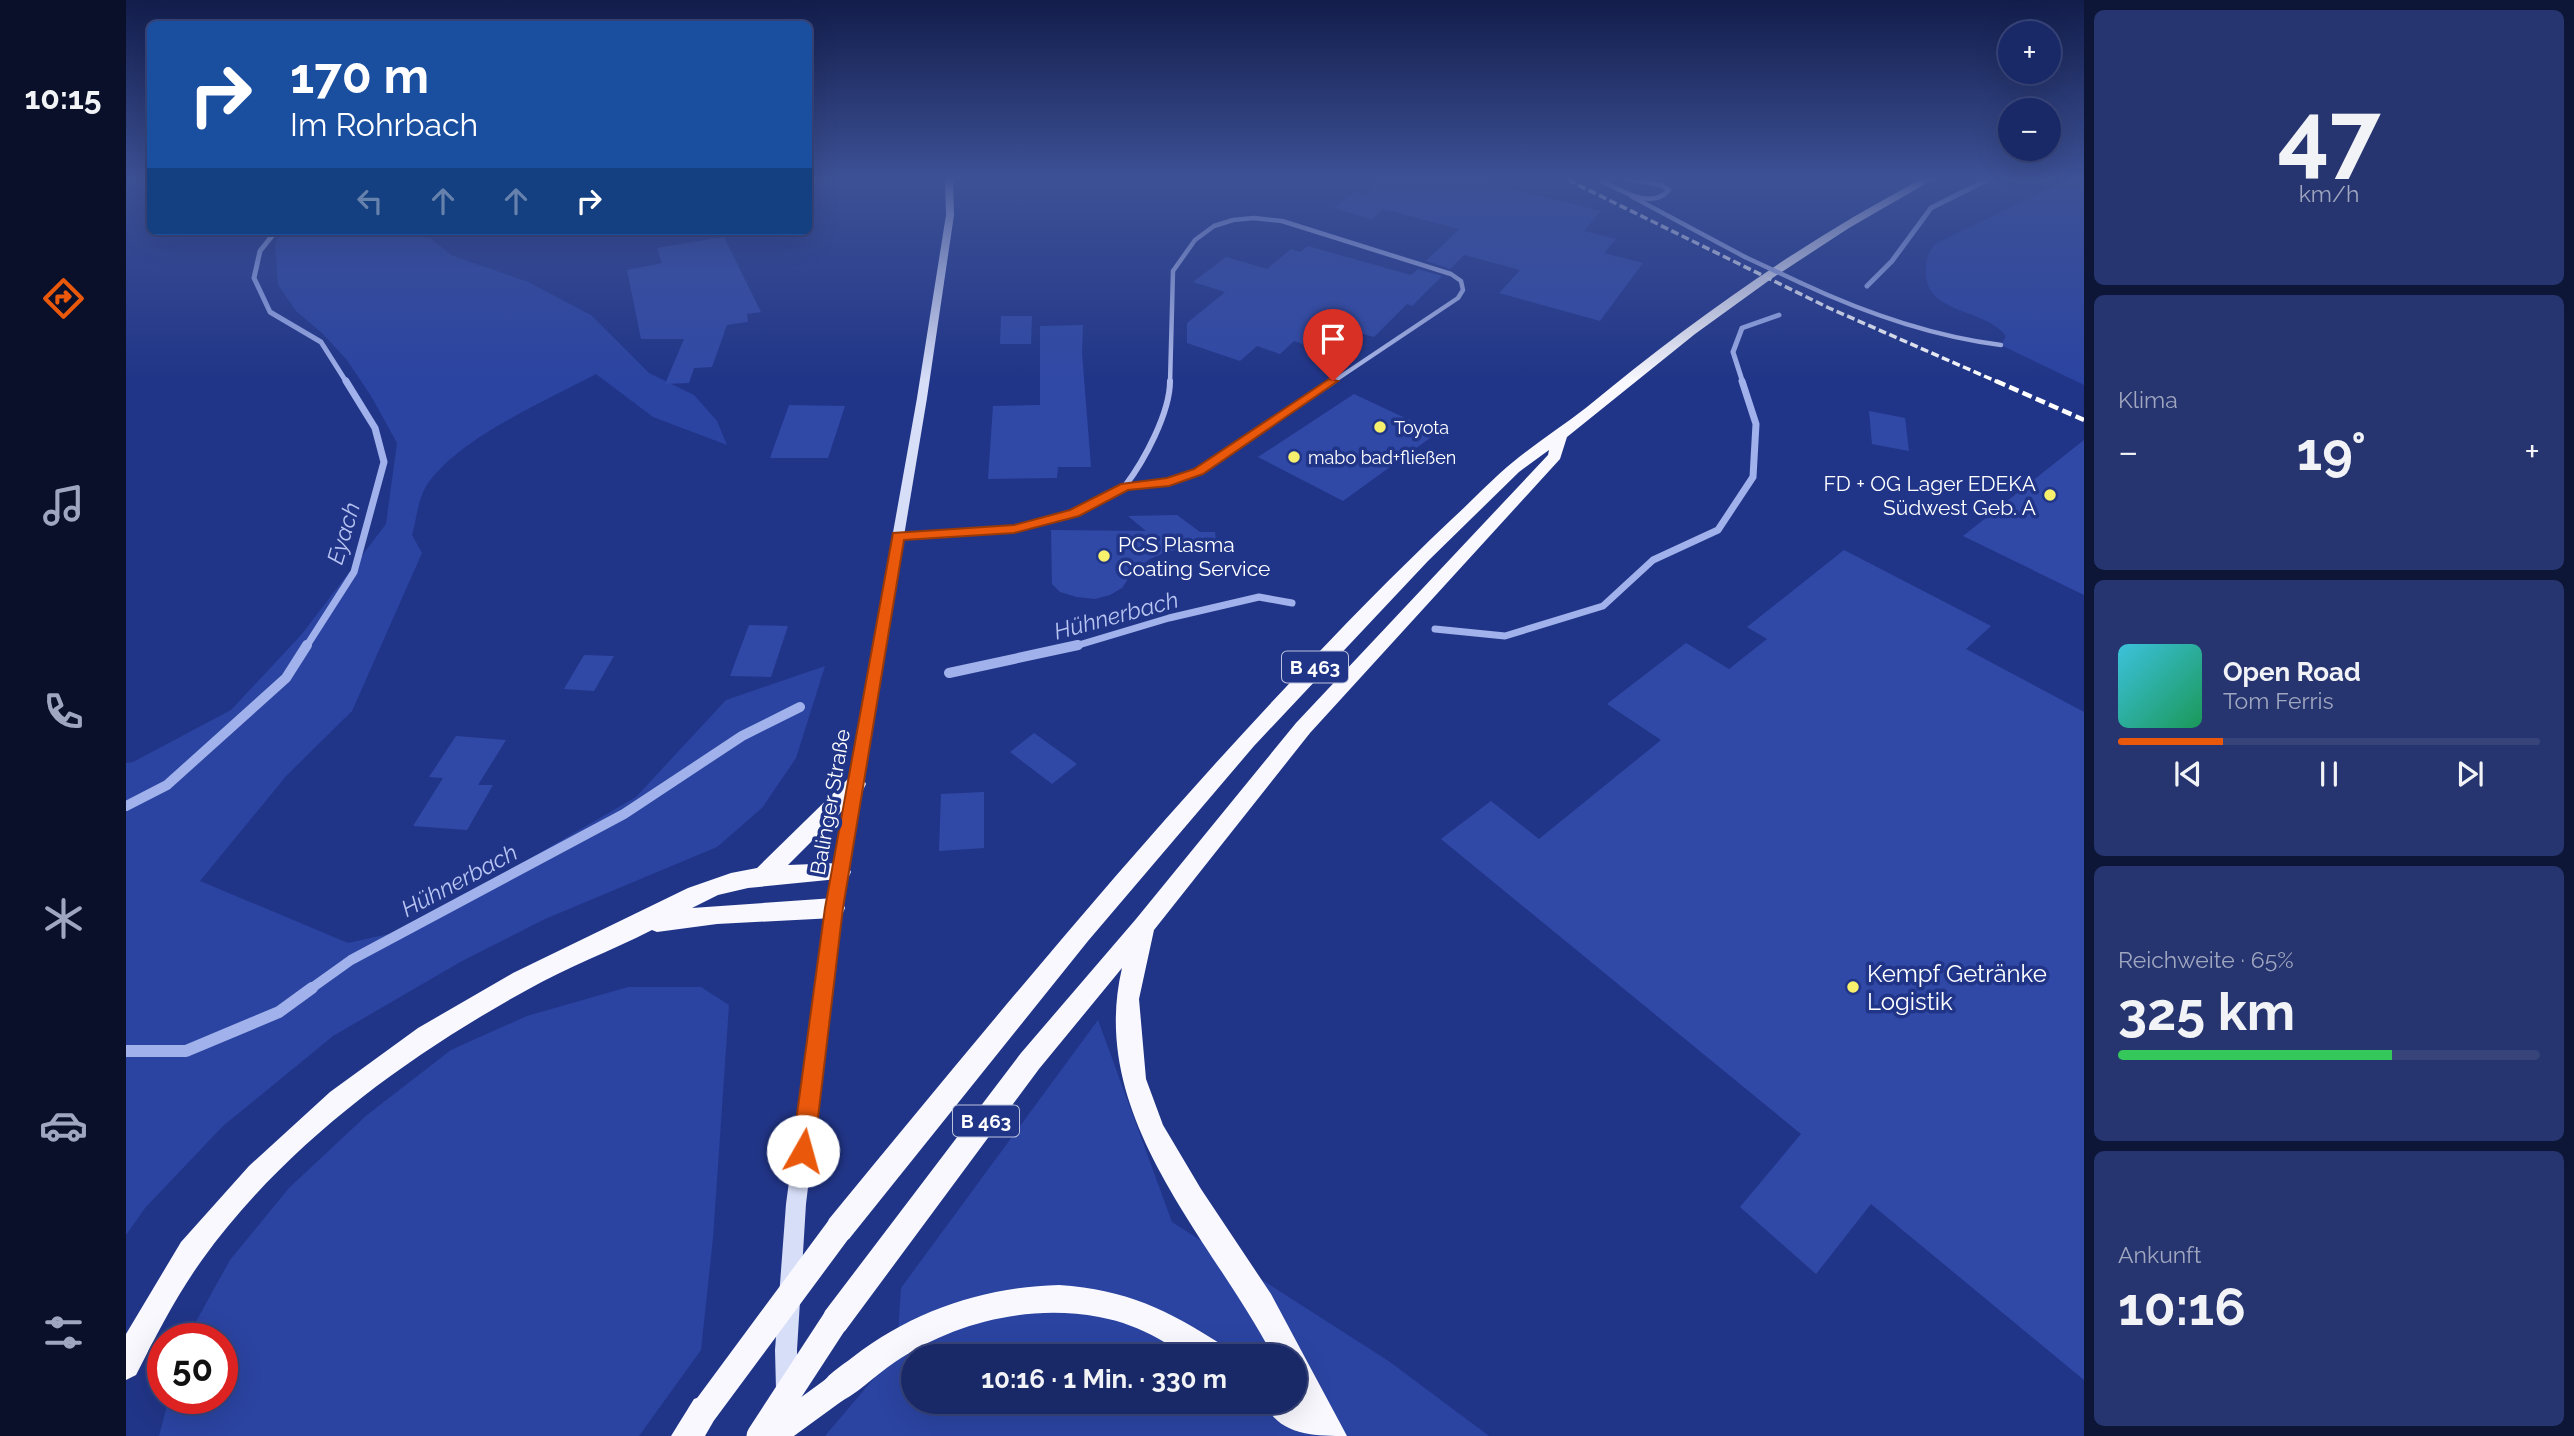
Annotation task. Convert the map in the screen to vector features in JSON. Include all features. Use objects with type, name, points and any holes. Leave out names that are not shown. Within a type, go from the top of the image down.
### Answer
[{"type":"highway","name":"B 463","points":[[686,1436],[839,1230],[1090,919],[1350,628],[1518,465],[1560,435],[1706,318],[1812,247]]},
{"type":"highway","name":"B 463","points":[[760,1436],[835,1321],[1030,1061],[1144,926],[1303,728],[1555,456],[1560,435]]},
{"type":"highway","points":[[763,876],[856,784]]},
{"type":"highway","points":[[126,1365],[153,1311],[177,1272],[225,1210],[277,1155],[338,1100],[419,1039],[504,988],[645,923],[697,894],[734,881],[763,876],[841,872]]},
{"type":"highway","points":[[645,923],[717,914],[834,908]]},
{"type":"highway","points":[[1144,926],[1128,999],[1134,1079],[1152,1132],[1191,1199],[1261,1304],[1283,1344]]},
{"type":"highway","points":[[771,1436],[887,1350],[943,1321],[992,1304],[1045,1297],[1121,1308],[1195,1344]]},
{"type":"highway","points":[[1307,1389],[1332,1436]]},
{"type":"highway","points":[[1294,1414],[1322,1436]]},
{"type":"main road","name":"Balinger Straße","points":[[788,1436],[786,1350],[796,1204],[834,908],[922,398],[945,247]]},
{"type":"street","points":[[1125,486],[1140,466],[1170,395],[1173,271],[1190,247]]},
{"type":"street","points":[[897,536],[1014,529],[1074,513],[1125,486],[1169,482],[1198,472],[1458,298],[1463,290],[1461,281],[1451,274],[1365,247]]},
{"type":"street","points":[[1726,247],[1859,308],[1935,333],[2001,345]]},
{"type":"shaded area","points":[[275,247],[441,247],[451,255],[528,282],[591,315],[649,373],[694,395],[717,421],[727,445],[653,417],[596,374],[503,423],[457,453],[425,488],[412,535],[422,553],[352,711],[287,775],[200,881],[348,943],[407,930],[636,797],[726,700],[825,666],[796,758],[762,808],[717,847],[545,919],[462,961],[333,1036],[223,1126],[145,1208],[126,1235],[126,763],[133,762],[231,710],[302,634],[386,524],[397,443],[347,360],[322,333],[296,311],[278,285]]},
{"type":"shaded area","points":[[1933,247],[2084,247],[2084,385],[2001,345],[2006,336],[1997,327],[1937,297],[1929,288],[1926,275]]},
{"type":"shaded area","points":[[628,987],[701,987],[729,1005],[713,1238],[701,1350],[639,1436],[159,1436],[165,1414],[238,1414],[238,1323],[195,1323],[230,1260],[289,1188],[367,1115],[451,1050],[527,1016]]},
{"type":"shaded area","points":[[1098,1020],[1172,1222],[1390,1362],[1489,1436],[825,1436],[897,1351],[901,1288]]},
{"type":"building","points":[[729,247],[761,312],[747,314],[748,322],[727,325],[712,367],[694,368],[689,383],[665,384],[684,339],[641,339],[627,270],[662,263],[657,248]]},
{"type":"building","points":[[1312,247],[1411,275],[1418,269],[1442,276],[1412,306],[1407,304],[1374,337],[1359,333],[1336,355],[1294,341],[1280,354],[1257,346],[1240,361],[1187,343],[1187,323],[1225,292],[1193,282],[1226,257],[1267,269],[1291,249],[1300,252]]},
{"type":"building","points":[[1440,247],[1609,247],[1604,253],[1643,263],[1600,321],[1499,293],[1520,270],[1464,255],[1450,269],[1426,261]]},
{"type":"building","points":[[1001,316],[1032,316],[1031,344],[1000,344]]},
{"type":"building","points":[[1083,325],[1082,353],[1091,467],[1058,467],[1057,478],[988,479],[993,406],[1040,405],[1040,326]]},
{"type":"building","points":[[1354,394],[1437,433],[1343,501],[1258,457]]},
{"type":"building","points":[[789,405],[845,406],[828,458],[770,458]]},
{"type":"building","points":[[1869,411],[1905,418],[1909,451],[1872,444]]},
{"type":"building","name":"FD + OG Lager EDEKA Südwest Geb. A","points":[[2084,440],[2084,595],[1963,536]]},
{"type":"building","name":"PCS Plasma Coating Service","points":[[1177,515],[1200,532],[1215,532],[1216,542],[1166,552],[1150,559],[1134,570],[1122,588],[1095,599],[1060,592],[1052,584],[1051,530],[1146,531],[1128,516]]},
{"type":"building","name":"Kempf Getränke Logistik","points":[[1844,550],[1991,626],[1966,649],[2084,712],[2084,1380],[1871,1204],[1816,1274],[1740,1207],[1801,1134],[1441,839],[1491,801],[1539,839],[1661,740],[1607,704],[1686,643],[1729,669],[1767,639],[1747,627]]},
{"type":"building","points":[[749,625],[788,626],[771,677],[730,676]]},
{"type":"building","points":[[584,655],[614,656],[594,691],[564,689]]},
{"type":"building","points":[[1034,733],[1077,764],[1052,784],[1010,752]]},
{"type":"building","points":[[456,736],[506,740],[478,785],[493,785],[467,830],[413,826],[443,778],[429,777]]},
{"type":"building","points":[[984,792],[984,848],[939,851],[941,794]]},
{"type":"waterway","name":"Eyach","points":[[263,247],[254,278],[270,312],[321,342],[347,383]]},
{"type":"waterway","name":"Hühnerbach","points":[[1867,286],[1902,247]]},
{"type":"waterway","name":"Hühnerbach","points":[[1743,383],[1733,352],[1742,328],[1779,315]]},
{"type":"waterway","name":"Eyach","points":[[306,647],[354,572],[384,462],[375,428],[346,381]]},
{"type":"waterway","name":"Hühnerbach","points":[[1435,629],[1505,636],[1603,606],[1653,560],[1718,530],[1753,477],[1756,424],[1742,381]]},
{"type":"waterway","name":"Hühnerbach","points":[[1072,647],[1169,618],[1259,597],[1292,603]]},
{"type":"waterway","name":"Eyach","points":[[126,806],[167,785],[286,678],[307,645]]},
{"type":"waterway","name":"Hühnerbach","points":[[949,673],[1078,645]]},
{"type":"waterway","name":"Hühnerbach","points":[[309,990],[351,960],[624,814],[742,736],[800,707]]},
{"type":"waterway","name":"Hühnerbach","points":[[126,1051],[186,1051],[279,1012],[312,988]]},
{"type":"railway","points":[[1705,247],[1829,308],[2000,383]]},
{"type":"railway","points":[[1996,381],[2084,420]]},
{"type":"place","name":"Toyota","points":[[1380,427]]},
{"type":"place","name":"mabo bad+fließen","points":[[1294,457]]},
{"type":"place","name":"FD + OG Lager EDEKA Südwest Geb. A","points":[[2050,495]]},
{"type":"place","name":"PCS Plasma Coating Service","points":[[1104,556]]},
{"type":"place","name":"Kempf Getränke Logistik","points":[[1853,987]]},
{"type":"route","points":[[803,1151],[834,908],[880,650],[897,536],[1014,529],[1074,513],[1125,486],[1169,482],[1184,477],[1198,472],[1333,381]]}]
